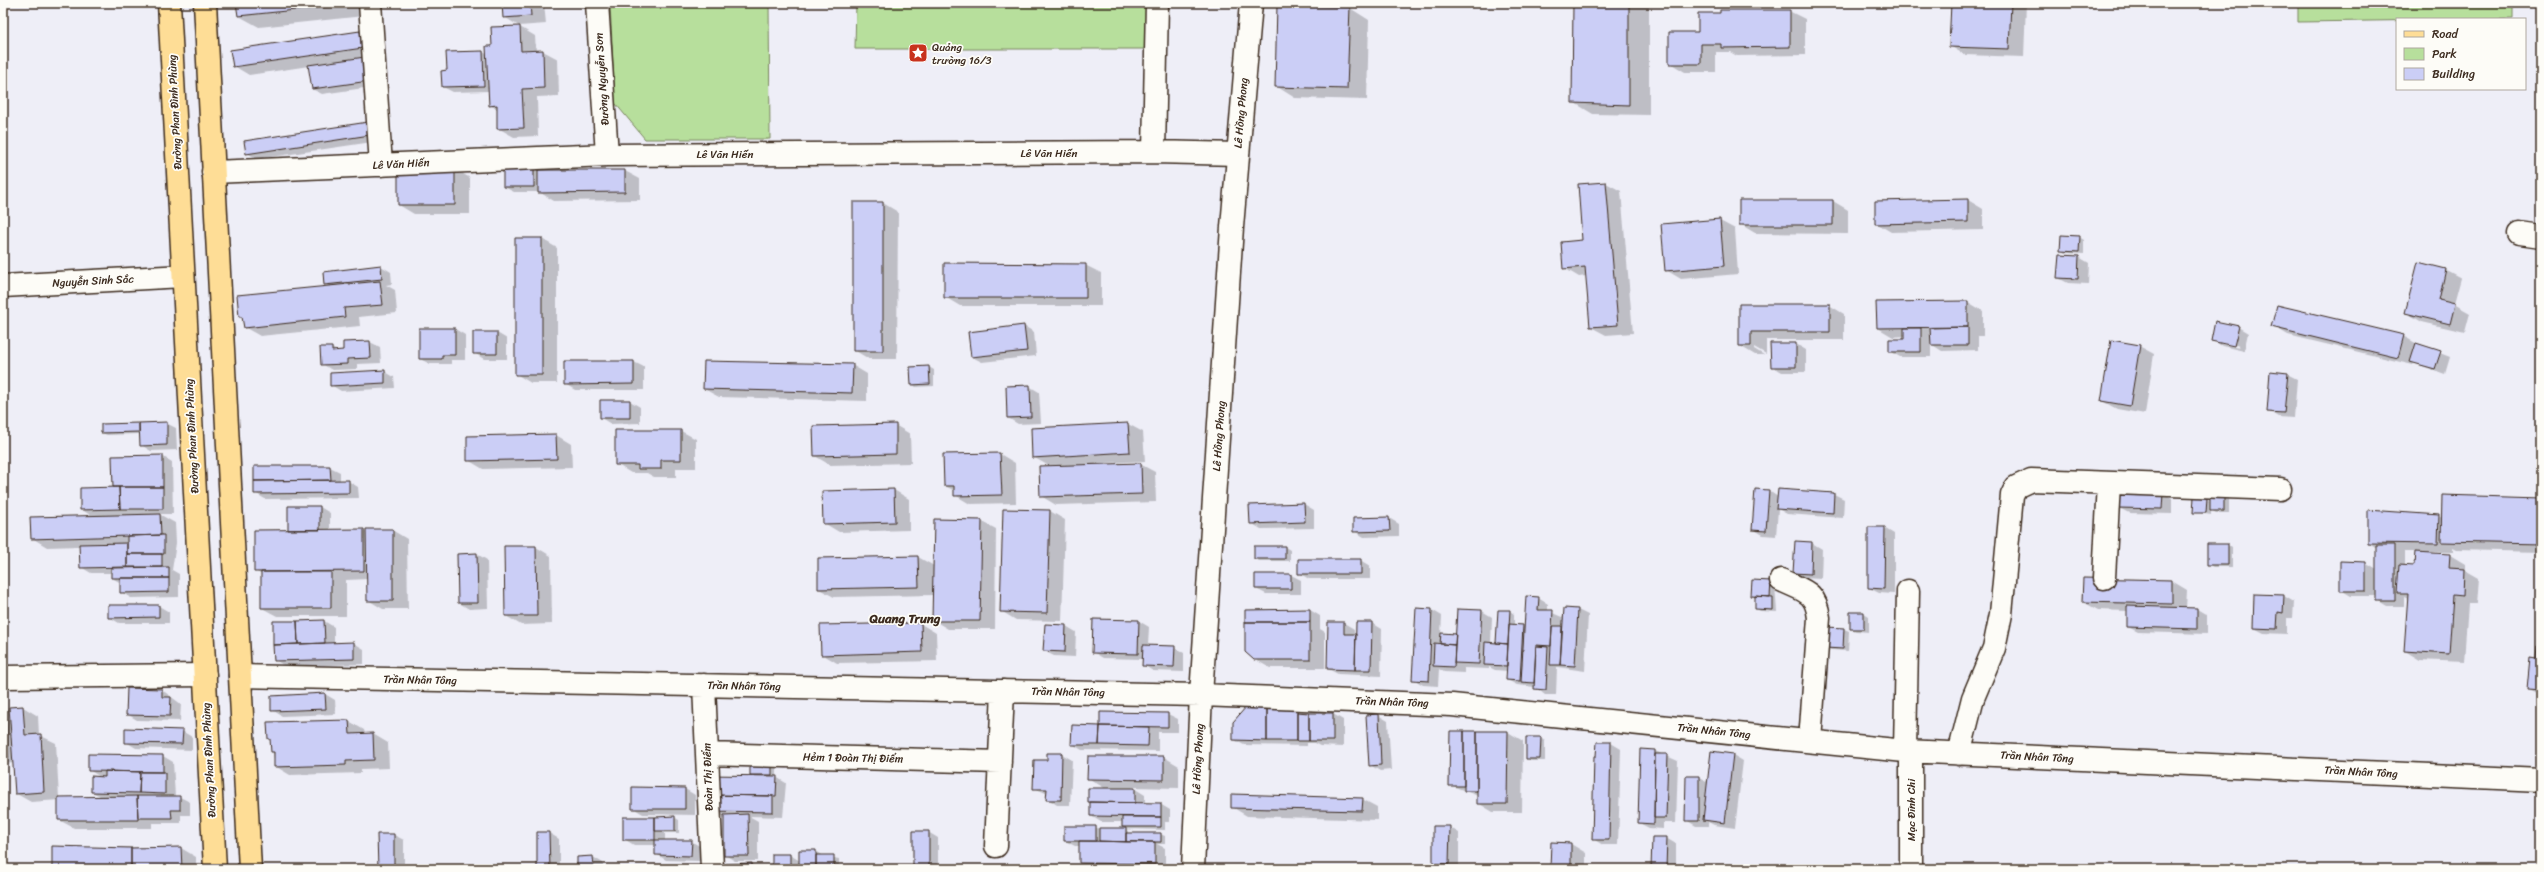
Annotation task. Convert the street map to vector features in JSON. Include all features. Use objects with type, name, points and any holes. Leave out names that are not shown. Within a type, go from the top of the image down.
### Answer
[{"type":"main road","name":"Đường Phan Đình Phùng","points":[[169,3],[215,869]]},
{"type":"main road","points":[[205,3],[250,869]]},
{"type":"street","points":[[370,3],[381,165]]},
{"type":"street","name":"Đường Nguyễn Sơn","points":[[597,3],[607,155]]},
{"type":"street","points":[[1154,152],[1157,3]]},
{"type":"street","name":"Lê Hồng Phong","points":[[1193,869],[1201,695],[1238,154],[1251,3]]},
{"type":"street","name":"Lê Văn Hiến","points":[[213,172],[607,155],[1154,152],[1238,154]]},
{"type":"street","points":[[2520,233],[2541,236]]},
{"type":"street","name":"Nguyễn Sinh Sắc","points":[[3,286],[183,276]]},
{"type":"street","points":[[1958,754],[1973,698],[1994,648],[2001,614],[2012,495],[2016,486],[2031,480],[2280,489]]},
{"type":"street","points":[[2104,578],[2109,483]]},
{"type":"street","points":[[1782,580],[1809,593],[1818,603],[1819,618],[1810,741]]},
{"type":"street","name":"Mạc Đĩnh Chi","points":[[1908,591],[1908,751],[1911,869]]},
{"type":"street","points":[[3,677],[205,675]]},
{"type":"street","name":"Trần Nhân Tông","points":[[240,676],[1201,695],[1497,708],[1908,751],[2541,780]]},
{"type":"street","name":"Đoàn Thị Điểm","points":[[704,685],[712,869]]},
{"type":"street","points":[[996,846],[1003,691]]},
{"type":"street","name":"Hẻm 1 Đoàn Thị Điểm","points":[[707,754],[1000,762]]},
{"type":"green space","points":[[610,3],[769,3],[770,139],[645,139],[615,103]]},
{"type":"green space","points":[[856,3],[1156,3],[1156,49],[855,49]]},
{"type":"green space","points":[[2298,3],[2513,3],[2513,18],[2396,18],[2396,21],[2298,22]]},
{"type":"building","points":[[236,3],[363,3],[238,16]]},
{"type":"building","points":[[502,3],[530,3],[531,16],[503,18]]},
{"type":"building","points":[[1573,3],[1629,3],[1629,105],[1572,103]]},
{"type":"building","points":[[1951,3],[2011,3],[2009,49],[1949,47]]},
{"type":"building","points":[[1277,5],[1350,7],[1347,89],[1275,87]]},
{"type":"building","points":[[1720,10],[1790,10],[1790,47],[1721,48],[1721,44],[1701,44],[1701,64],[1669,64],[1669,32],[1698,32],[1698,13],[1720,13]]},
{"type":"building","points":[[520,26],[521,51],[543,50],[544,88],[522,89],[524,128],[497,129],[497,105],[489,106],[486,46],[492,46],[491,27]]},
{"type":"building","points":[[360,31],[363,48],[233,67],[230,50]]},
{"type":"building","points":[[483,51],[484,86],[442,87],[441,71],[447,70],[446,52]]},
{"type":"building","points":[[365,57],[369,81],[312,89],[308,65]]},
{"type":"building","points":[[368,122],[370,135],[246,154],[244,141]]},
{"type":"building","points":[[503,161],[534,169],[534,187],[503,187]]},
{"type":"building","points":[[398,168],[455,168],[455,205],[398,205]]},
{"type":"building","points":[[538,170],[625,170],[625,192],[538,193]]},
{"type":"building","points":[[1606,182],[1618,325],[1590,327],[1585,267],[1563,269],[1561,242],[1582,240],[1578,184]]},
{"type":"building","points":[[1968,199],[1968,222],[1875,224],[1875,201]]},
{"type":"building","points":[[1739,200],[1833,200],[1833,225],[1739,225]]},
{"type":"building","points":[[853,202],[883,202],[883,351],[853,351]]},
{"type":"building","points":[[1720,219],[1724,266],[1665,271],[1661,224]]},
{"type":"building","points":[[2061,235],[2080,236],[2079,252],[2060,251]]},
{"type":"building","points":[[515,238],[542,238],[542,375],[515,375]]},
{"type":"building","points":[[2059,255],[2079,256],[2078,279],[2057,278]]},
{"type":"building","points":[[2418,262],[2446,269],[2439,300],[2455,304],[2450,324],[2405,313]]},
{"type":"building","points":[[944,263],[1086,264],[1086,298],[944,298]]},
{"type":"building","points":[[381,265],[382,279],[324,285],[323,272]]},
{"type":"building","points":[[380,281],[383,305],[344,308],[345,317],[244,328],[242,317],[239,317],[237,295]]},
{"type":"building","points":[[1968,301],[1968,327],[1877,328],[1876,302]]},
{"type":"building","points":[[1739,304],[1830,304],[1830,332],[1751,332],[1751,346],[1739,346]]},
{"type":"building","points":[[2277,305],[2404,335],[2398,358],[2271,327]]},
{"type":"building","points":[[2215,321],[2239,326],[2234,346],[2211,341]]},
{"type":"building","points":[[1024,325],[1027,351],[971,357],[968,332]]},
{"type":"building","points":[[1968,327],[1968,345],[1931,345],[1930,328]]},
{"type":"building","points":[[419,328],[455,328],[455,355],[442,355],[442,359],[419,359]]},
{"type":"building","points":[[1904,328],[1921,328],[1921,352],[1889,352],[1889,339],[1904,339]]},
{"type":"building","points":[[473,332],[497,332],[497,354],[473,354]]},
{"type":"building","points":[[2111,340],[2140,345],[2130,406],[2101,401]]},
{"type":"building","points":[[370,341],[371,358],[347,359],[347,364],[321,365],[320,347],[332,347],[332,351],[343,350],[343,342]]},
{"type":"building","points":[[1770,343],[1796,343],[1796,367],[1771,367]]},
{"type":"building","points":[[2416,343],[2441,351],[2435,369],[2410,362]]},
{"type":"building","points":[[564,361],[634,361],[634,384],[564,385]]},
{"type":"building","points":[[704,361],[853,364],[852,393],[703,389]]},
{"type":"building","points":[[929,366],[930,384],[911,385],[910,367]]},
{"type":"building","points":[[385,370],[385,383],[330,386],[330,373]]},
{"type":"building","points":[[2270,371],[2288,373],[2284,413],[2267,412]]},
{"type":"building","points":[[1030,385],[1031,417],[1007,418],[1006,386]]},
{"type":"building","points":[[600,400],[630,400],[630,418],[600,418]]},
{"type":"building","points":[[167,422],[167,445],[140,446],[139,423]]},
{"type":"building","points":[[139,423],[139,432],[101,433],[101,424]]},
{"type":"building","points":[[1128,423],[1130,452],[1032,458],[1031,428]]},
{"type":"building","points":[[896,424],[896,454],[814,456],[813,426]]},
{"type":"building","points":[[615,430],[681,430],[681,460],[661,460],[661,469],[638,469],[638,465],[615,465]]},
{"type":"building","points":[[556,434],[557,459],[467,461],[467,436]]},
{"type":"building","points":[[1000,453],[1002,495],[954,496],[954,486],[944,486],[943,454]]},
{"type":"building","points":[[163,455],[163,487],[113,487],[112,456]]},
{"type":"building","points":[[1141,463],[1142,494],[1040,497],[1039,466]]},
{"type":"building","points":[[254,466],[330,466],[331,480],[254,481]]},
{"type":"building","points":[[349,480],[349,493],[254,494],[254,481]]},
{"type":"building","points":[[119,487],[120,509],[80,510],[80,488]]},
{"type":"building","points":[[119,487],[163,487],[163,509],[120,509]]},
{"type":"building","points":[[894,489],[895,522],[823,524],[822,491]]},
{"type":"building","points":[[1755,489],[1769,490],[1766,531],[1752,530]]},
{"type":"building","points":[[1778,489],[1834,493],[1833,513],[1776,509]]},
{"type":"building","points":[[2118,492],[2163,493],[2162,509],[2118,508]]},
{"type":"building","points":[[2442,495],[2541,498],[2541,544],[2441,542]]},
{"type":"building","points":[[2210,496],[2224,496],[2224,511],[2210,511]]},
{"type":"building","points":[[2194,497],[2207,498],[2206,513],[2193,513]]},
{"type":"building","points":[[1304,503],[1305,522],[1250,524],[1249,505]]},
{"type":"building","points":[[288,506],[320,506],[320,530],[288,530]]},
{"type":"building","points":[[1003,509],[1050,510],[1047,613],[1000,612]]},
{"type":"building","points":[[2368,510],[2439,515],[2438,544],[2368,543]]},
{"type":"building","points":[[160,514],[161,535],[31,539],[30,517]]},
{"type":"building","points":[[1389,517],[1390,531],[1353,532],[1353,518]]},
{"type":"building","points":[[934,519],[982,520],[980,621],[932,621]]},
{"type":"building","points":[[1868,527],[1885,527],[1884,589],[1868,588]]},
{"type":"building","points":[[364,529],[364,571],[254,572],[254,530]]},
{"type":"building","points":[[366,529],[393,529],[393,601],[367,601]]},
{"type":"building","points":[[164,535],[164,554],[127,554],[127,536]]},
{"type":"building","points":[[1795,541],[1812,542],[1811,574],[1793,573]]},
{"type":"building","points":[[127,543],[127,567],[80,568],[79,544]]},
{"type":"building","points":[[2207,544],[2228,544],[2228,565],[2207,565]]},
{"type":"building","points":[[2376,545],[2395,545],[2395,601],[2376,601]]},
{"type":"building","points":[[504,546],[536,546],[537,616],[505,616]]},
{"type":"building","points":[[1254,546],[1285,546],[1285,559],[1254,559]]},
{"type":"building","points":[[2415,552],[2450,554],[2449,568],[2464,569],[2463,596],[2453,595],[2449,654],[2404,651],[2408,594],[2397,594],[2399,564],[2414,565]]},
{"type":"building","points":[[477,553],[478,603],[458,603],[457,554]]},
{"type":"building","points":[[127,554],[162,554],[162,567],[127,567]]},
{"type":"building","points":[[918,556],[919,587],[818,589],[818,558]]},
{"type":"building","points":[[1298,559],[1361,559],[1361,574],[1298,574]]},
{"type":"building","points":[[2340,561],[2366,562],[2366,591],[2340,591]]},
{"type":"building","points":[[169,567],[169,578],[111,578],[111,568]]},
{"type":"building","points":[[261,572],[331,572],[331,608],[261,608]]},
{"type":"building","points":[[1255,574],[1291,574],[1291,589],[1255,589]]},
{"type":"building","points":[[120,578],[169,578],[169,592],[120,593]]},
{"type":"building","points":[[2083,578],[2172,580],[2172,604],[2082,602]]},
{"type":"building","points":[[1752,580],[1771,581],[1770,597],[1751,596]]},
{"type":"building","points":[[2254,594],[2284,595],[2283,613],[2278,612],[2277,629],[2253,628]]},
{"type":"building","points":[[1526,596],[1539,597],[1538,610],[1553,610],[1551,646],[1536,645],[1534,683],[1521,682]]},
{"type":"building","points":[[1755,596],[1773,597],[1773,610],[1755,609]]},
{"type":"building","points":[[108,605],[159,605],[159,617],[108,618]]},
{"type":"building","points":[[2127,606],[2197,608],[2197,629],[2127,627]]},
{"type":"building","points":[[1416,608],[1432,609],[1429,681],[1412,680]]},
{"type":"building","points":[[1564,608],[1578,609],[1575,666],[1560,665]]},
{"type":"building","points":[[1310,609],[1310,622],[1245,622],[1245,610]]},
{"type":"building","points":[[1457,609],[1482,610],[1479,664],[1454,663]]},
{"type":"building","points":[[1498,610],[1510,610],[1508,644],[1496,643]]},
{"type":"building","points":[[1850,612],[1864,612],[1864,629],[1850,629]]},
{"type":"building","points":[[1093,619],[1139,620],[1138,654],[1092,653]]},
{"type":"building","points":[[324,620],[325,643],[298,644],[297,621]]},
{"type":"building","points":[[273,621],[297,621],[298,644],[273,645]]},
{"type":"building","points":[[1245,622],[1310,622],[1310,660],[1254,660],[1245,652]]},
{"type":"building","points":[[1328,622],[1344,622],[1344,634],[1356,634],[1355,670],[1327,669]]},
{"type":"building","points":[[1356,622],[1372,622],[1371,670],[1355,670]]},
{"type":"building","points":[[921,623],[922,652],[821,655],[820,625]]},
{"type":"building","points":[[1045,624],[1066,625],[1065,652],[1043,651]]},
{"type":"building","points":[[1509,624],[1523,625],[1520,681],[1506,680]]},
{"type":"building","points":[[1552,626],[1562,626],[1560,665],[1550,665]]},
{"type":"building","points":[[1826,627],[1844,628],[1843,649],[1825,648]]},
{"type":"building","points":[[1441,633],[1456,634],[1455,645],[1440,644]]},
{"type":"building","points":[[354,642],[354,659],[274,661],[273,645]]},
{"type":"building","points":[[1485,642],[1508,644],[1507,666],[1484,665]]},
{"type":"building","points":[[1434,643],[1455,645],[1454,667],[1433,666]]},
{"type":"building","points":[[1143,645],[1175,646],[1174,667],[1142,666]]},
{"type":"building","points":[[1536,646],[1548,647],[1546,690],[1534,689]]},
{"type":"building","points":[[2537,646],[2541,646],[2541,690],[2527,689],[2530,657],[2536,658]]},
{"type":"building","points":[[127,688],[162,689],[162,697],[171,697],[170,716],[126,715]]},
{"type":"building","points":[[325,693],[326,709],[271,711],[271,696]]},
{"type":"building","points":[[3,706],[5,706],[8,758],[3,758]]},
{"type":"building","points":[[23,706],[25,735],[41,734],[44,792],[15,794],[9,707]]},
{"type":"building","points":[[1246,707],[1267,707],[1267,741],[1233,740],[1233,722]]},
{"type":"building","points":[[1267,709],[1297,710],[1297,741],[1267,741]]},
{"type":"building","points":[[1100,712],[1168,713],[1168,727],[1100,726]]},
{"type":"building","points":[[1297,712],[1309,713],[1309,741],[1297,741]]},
{"type":"building","points":[[1309,713],[1333,713],[1333,741],[1309,741]]},
{"type":"building","points":[[1379,714],[1381,765],[1369,766],[1366,715]]},
{"type":"building","points":[[349,720],[350,734],[373,733],[374,760],[346,761],[346,765],[274,767],[274,752],[271,752],[270,739],[268,739],[267,722]]},
{"type":"building","points":[[1072,725],[1100,726],[1099,745],[1071,745]]},
{"type":"building","points":[[1100,726],[1149,727],[1148,746],[1099,745]]},
{"type":"building","points":[[125,728],[183,730],[182,744],[125,743]]},
{"type":"building","points":[[1450,731],[1464,731],[1464,786],[1449,786]]},
{"type":"building","points":[[1464,731],[1477,731],[1477,791],[1464,791]]},
{"type":"building","points":[[1477,731],[1508,731],[1507,804],[1477,804]]},
{"type":"building","points":[[1526,737],[1541,737],[1540,759],[1526,759]]},
{"type":"building","points":[[1597,742],[1611,742],[1609,840],[1592,840],[1594,756],[1596,756]]},
{"type":"building","points":[[1640,749],[1655,750],[1654,824],[1638,823]]},
{"type":"building","points":[[1711,751],[1733,754],[1725,823],[1703,820]]},
{"type":"building","points":[[1047,753],[1062,753],[1061,800],[1046,800],[1047,789],[1033,789],[1034,760],[1047,760]]},
{"type":"building","points":[[88,754],[163,755],[163,772],[88,771]]},
{"type":"building","points":[[1655,754],[1668,754],[1666,818],[1654,818]]},
{"type":"building","points":[[1088,756],[1164,756],[1164,780],[1087,779]]},
{"type":"building","points":[[750,758],[772,758],[772,775],[750,775]]},
{"type":"building","points":[[105,771],[140,772],[139,793],[91,792],[91,776],[105,777]]},
{"type":"building","points":[[140,772],[165,772],[165,794],[139,793]]},
{"type":"building","points":[[708,775],[777,776],[776,796],[708,795]]},
{"type":"building","points":[[1686,776],[1699,776],[1699,821],[1685,821]]},
{"type":"building","points":[[632,787],[685,788],[685,809],[632,809]]},
{"type":"building","points":[[1088,788],[1135,788],[1135,803],[1088,802]]},
{"type":"building","points":[[1231,794],[1363,798],[1362,811],[1231,808]]},
{"type":"building","points":[[708,795],[773,796],[773,812],[708,811]]},
{"type":"building","points":[[137,796],[138,820],[58,820],[58,797]]},
{"type":"building","points":[[137,796],[180,796],[180,810],[171,810],[172,818],[138,818]]},
{"type":"building","points":[[1090,802],[1161,803],[1161,817],[1090,816]]},
{"type":"building","points":[[748,814],[749,856],[724,856],[724,815]]},
{"type":"building","points":[[675,816],[675,831],[655,831],[655,817]]},
{"type":"building","points":[[623,817],[655,817],[655,840],[623,840]]},
{"type":"building","points":[[1122,817],[1161,817],[1161,827],[1122,827]]},
{"type":"building","points":[[1064,826],[1096,826],[1096,841],[1064,841]]},
{"type":"building","points":[[1433,826],[1450,826],[1449,864],[1433,864]]},
{"type":"building","points":[[1099,828],[1126,828],[1126,842],[1099,841]]},
{"type":"building","points":[[913,831],[929,831],[929,869],[913,869]]},
{"type":"building","points":[[537,832],[549,832],[550,869],[537,869]]},
{"type":"building","points":[[1126,833],[1161,833],[1161,842],[1126,842]]},
{"type":"building","points":[[377,834],[394,834],[394,869],[378,869]]},
{"type":"building","points":[[1652,837],[1667,837],[1666,869],[1651,869]]},
{"type":"building","points":[[655,840],[692,840],[691,856],[655,855]]},
{"type":"building","points":[[1079,841],[1155,842],[1155,864],[1079,863]]},
{"type":"building","points":[[1551,842],[1571,843],[1571,869],[1550,869]]},
{"type":"building","points":[[52,846],[131,848],[131,869],[52,869]]},
{"type":"building","points":[[181,847],[182,869],[131,869],[131,848]]},
{"type":"building","points":[[799,850],[816,850],[816,869],[799,869]]},
{"type":"building","points":[[772,854],[790,854],[790,869],[772,869]]},
{"type":"building","points":[[816,855],[834,855],[834,869],[816,869]]},
{"type":"building","points":[[593,856],[594,869],[577,869],[577,857]]},
{"type":"building","points":[[752,863],[752,869],[726,869],[726,864]]},
{"type":"building","points":[[1666,867],[1695,868],[1695,869],[1666,869]]},
{"type":"place","name":"Quảng trường 16/3","points":[[918,53]]},
{"type":"district","name":"Quang Trung","points":[[905,618]]}]
